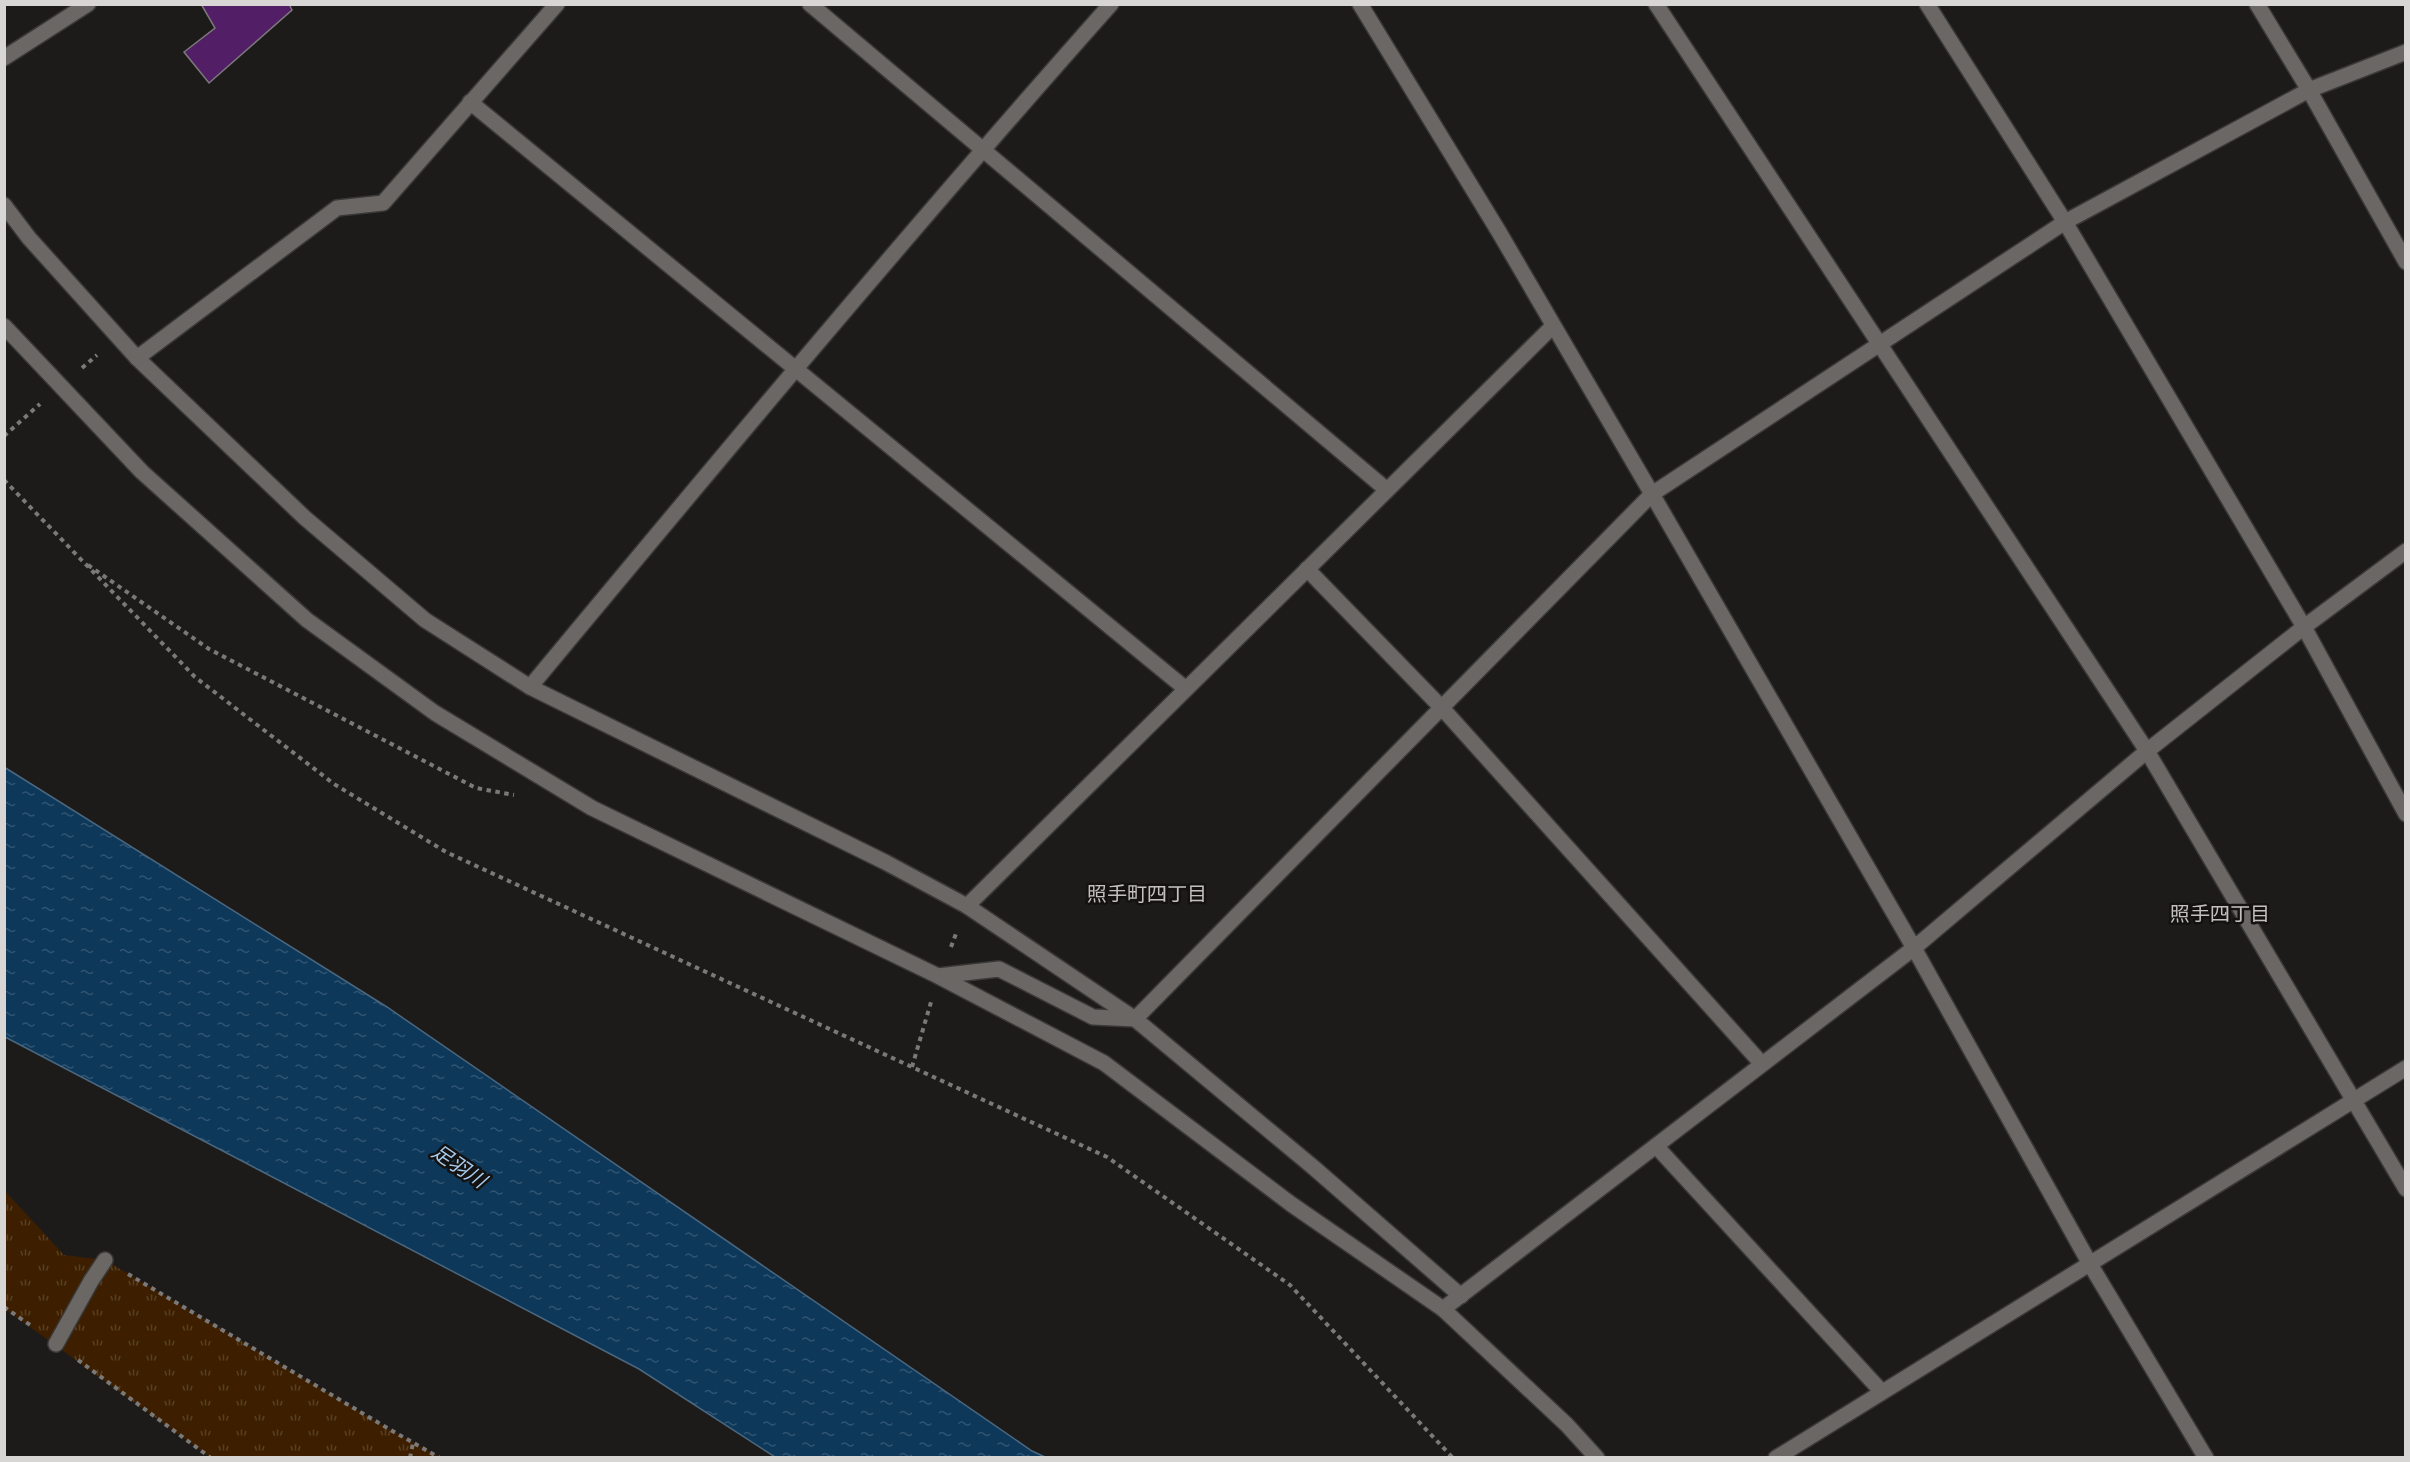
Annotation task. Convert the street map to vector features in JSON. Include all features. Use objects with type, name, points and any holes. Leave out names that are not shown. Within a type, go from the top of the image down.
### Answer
[{"type":"street","points":[[4,58],[88,4]]},
{"type":"street","points":[[137,358],[337,208],[383,203],[557,4]]},
{"type":"street","points":[[810,4],[1387,490]]},
{"type":"street","points":[[530,687],[795,368],[982,149],[1111,4]]},
{"type":"street","points":[[1360,4],[1499,232],[1652,494],[1914,948],[2090,1263],[2206,1458]]},
{"type":"street","points":[[1656,4],[2146,751],[2406,1189]]},
{"type":"street","points":[[1927,4],[2065,222],[2304,627],[2406,814]]},
{"type":"street","points":[[2257,4],[2406,262]]},
{"type":"street","points":[[938,976],[999,969],[1093,1017],[1135,1019],[1652,494],[2065,222],[2308,90],[2406,52]]},
{"type":"street","points":[[470,102],[1186,689]]},
{"type":"street","points":[[4,205],[29,238],[137,358],[305,518],[425,620],[530,687],[874,856],[967,906],[1135,1019],[1304,1159],[1461,1296]]},
{"type":"street","points":[[4,326],[142,472],[237,558],[307,620],[435,713],[592,808],[938,976],[1104,1063],[1291,1204],[1443,1309],[1568,1425],[1597,1458]]},
{"type":"street","points":[[967,906],[1553,326]]},
{"type":"street","points":[[1443,1309],[1914,948],[2146,751],[2304,627],[2406,551]]},
{"type":"street","points":[[1307,569],[1442,708],[1762,1064]]},
{"type":"street","points":[[1776,1458],[2406,1068]]},
{"type":"street","points":[[1656,1146],[1882,1392]]},
{"type":"street","points":[[56,1344],[105,1260]]},
{"type":"path","points":[[4,436],[12,429]]},
{"type":"path","points":[[4,480],[195,677],[334,784],[447,852],[1107,1157],[1290,1285],[1453,1458]]},
{"type":"path","points":[[80,560],[209,650],[476,788],[523,796]]},
{"type":"path","points":[[105,1260],[441,1458]]},
{"type":"path","points":[[4,1307],[211,1458]]},
{"type":"path","points":[[410,1458],[413,1443]]},
{"type":"green space","points":[[5,1191],[64,1255],[105,1260],[440,1457],[210,1457],[5,1309]]},
{"type":"water","name":"足羽川","points":[[4,767],[387,1007],[1032,1451],[1045,1457],[775,1457],[639,1369],[5,1037]]},
{"type":"building","points":[[201,4],[289,4],[292,10],[209,83],[184,52],[215,28]]},
{"type":"district","name":"照手町四丁目","points":[[1147,894]]},
{"type":"district","name":"照手四丁目","points":[[2220,914]]}]
